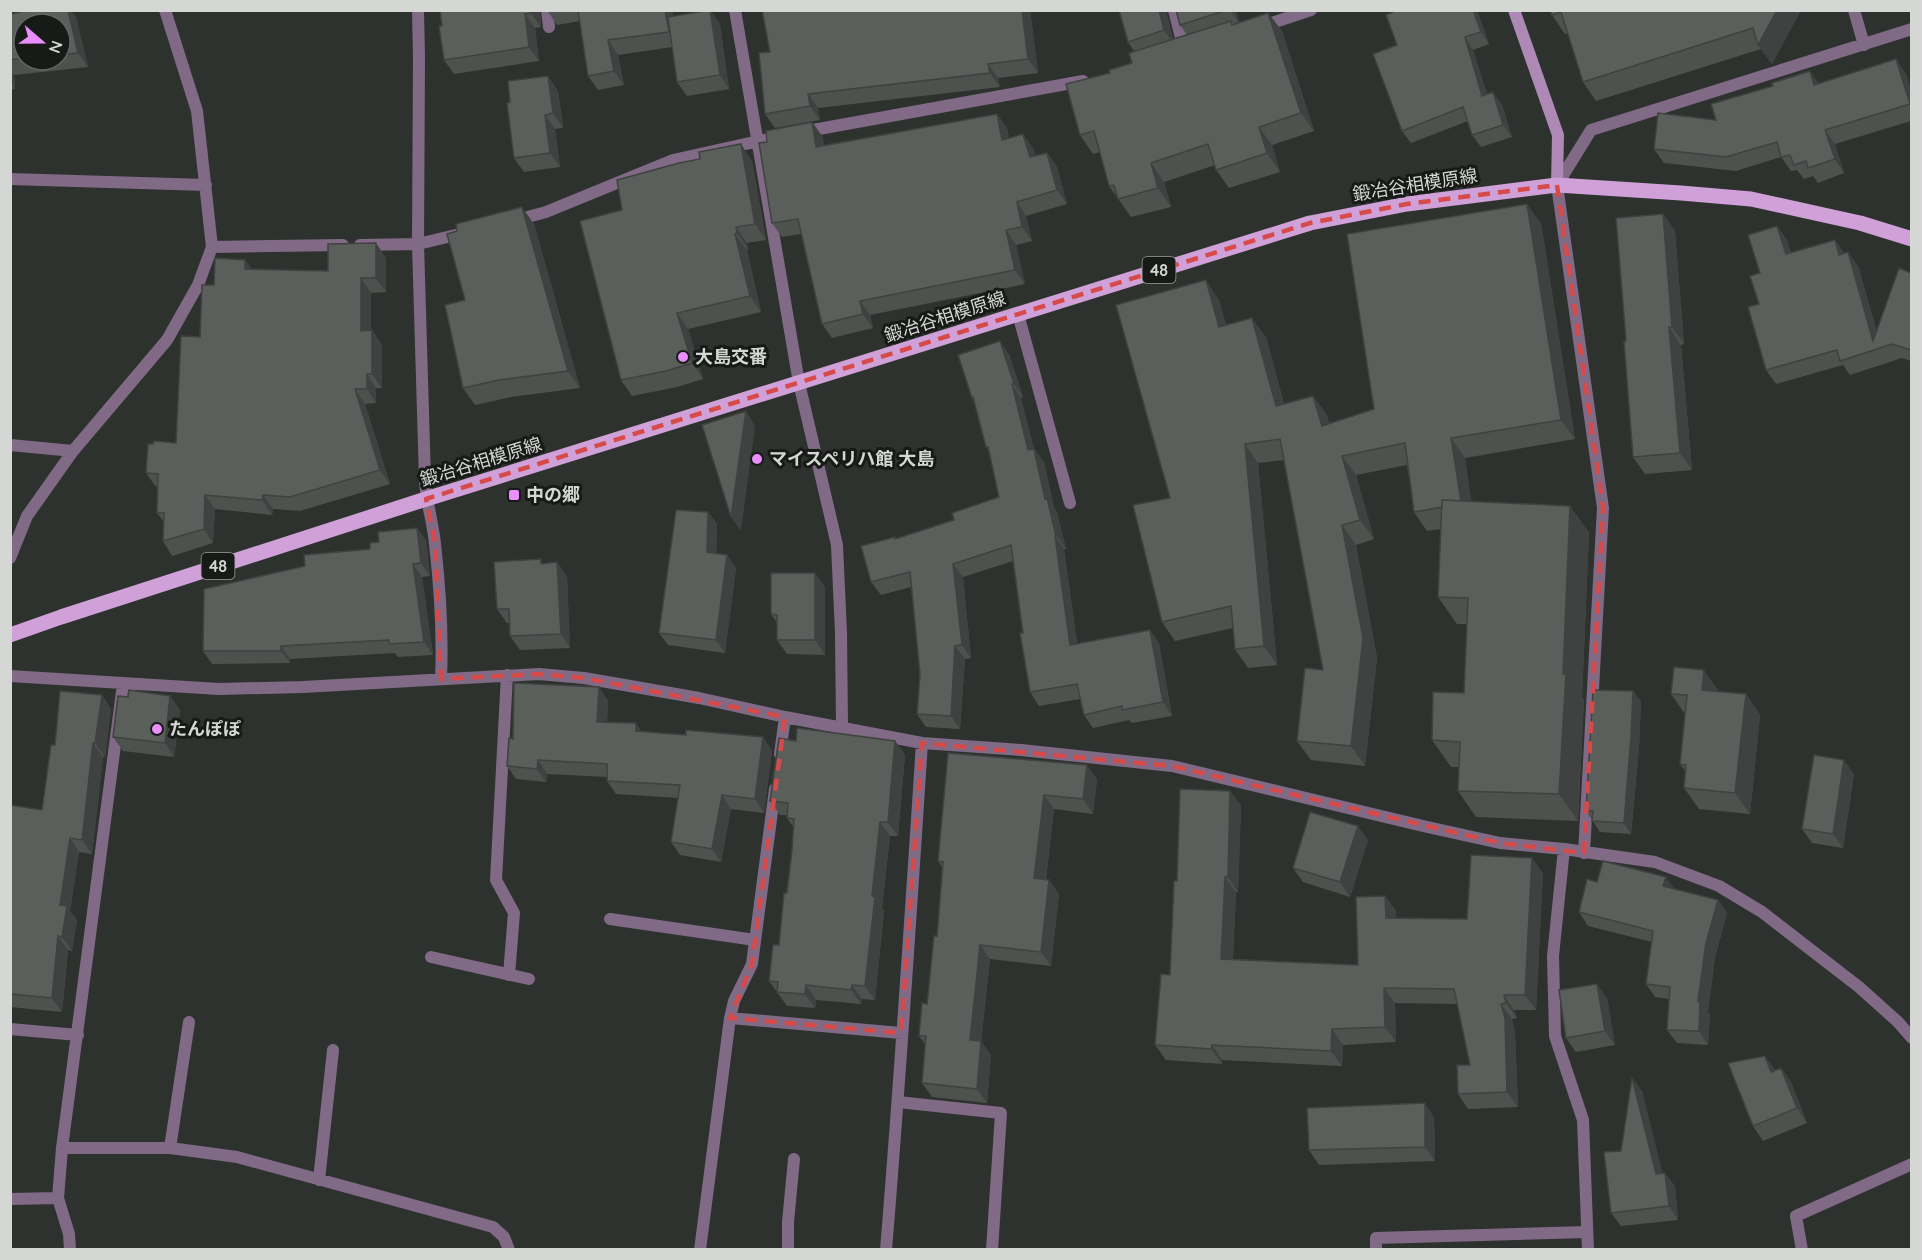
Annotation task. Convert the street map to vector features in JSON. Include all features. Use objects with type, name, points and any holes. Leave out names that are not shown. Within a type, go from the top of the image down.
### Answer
[{"type":"main road","name":"鍛冶谷相模原線","points":[[10,635],[426,499],[1310,223],[1407,204],[1557,185],[1750,200],[1860,223],[1911,239]]},
{"type":"street","points":[[10,558],[27,516],[73,451],[167,340],[198,285],[212,247],[196,111],[165,10]]},
{"type":"street","points":[[418,10],[418,244],[426,499],[435,542],[442,646],[441,679]]},
{"type":"street","points":[[546,10],[549,27]]},
{"type":"street","points":[[735,10],[799,383],[837,546],[842,726]]},
{"type":"street","points":[[1174,10],[1184,50]]},
{"type":"street","points":[[1247,30],[1311,10]]},
{"type":"street","points":[[1514,10],[1558,135],[1557,185],[1603,507],[1584,853]]},
{"type":"street","points":[[1854,10],[1864,45]]},
{"type":"street","points":[[1557,185],[1591,130],[1911,29]]},
{"type":"street","points":[[503,223],[546,212],[673,160],[756,140],[1092,80]]},
{"type":"street","points":[[10,180],[206,185]]},
{"type":"street","points":[[212,247],[418,244],[471,231]]},
{"type":"street","points":[[1018,314],[1070,502]]},
{"type":"street","points":[[10,445],[73,451]]},
{"type":"street","points":[[10,676],[219,689],[303,687],[540,674],[584,678],[699,698],[922,743],[1020,750],[1172,766],[1489,840],[1655,862],[1719,886],[1762,912],[1858,987],[1898,1022],[1911,1038]]},
{"type":"street","points":[[507,675],[496,880],[514,913],[509,975]]},
{"type":"street","points":[[70,1250],[69,1234],[58,1198],[62,1148],[123,684]]},
{"type":"street","points":[[700,1250],[730,1018],[734,1002],[752,964],[785,717]]},
{"type":"street","points":[[886,1250],[922,743]]},
{"type":"street","points":[[1564,849],[1553,956],[1556,1036],[1583,1120],[1588,1250]]},
{"type":"street","points":[[610,919],[755,940]]},
{"type":"street","points":[[431,957],[529,979]]},
{"type":"street","points":[[730,1018],[901,1033]]},
{"type":"street","points":[[170,1148],[189,1022]]},
{"type":"street","points":[[10,1029],[78,1035]]},
{"type":"street","points":[[319,1180],[333,1050]]},
{"type":"street","points":[[898,1102],[1001,1113],[992,1250]]},
{"type":"street","points":[[62,1148],[170,1148],[237,1157],[493,1227],[504,1237],[509,1250]]},
{"type":"street","points":[[788,1250],[788,1222],[794,1159]]},
{"type":"street","points":[[1802,1250],[1796,1216],[1911,1164]]},
{"type":"street","points":[[10,1199],[58,1198]]},
{"type":"street","points":[[1376,1250],[1376,1238],[1587,1232]]},
{"type":"highlighted area","points":[[1557,185],[1603,508],[1584,853],[1500,843],[1172,766],[922,743],[901,1033],[730,1018],[752,964],[785,717],[584,678],[539,674],[441,679],[435,542],[426,499],[1310,223],[1407,204]]},
{"type":"building","points":[[68,10],[68,12],[20,12]]},
{"type":"building","points":[[440,10],[531,10],[531,13],[525,14],[529,47],[444,60],[439,26],[442,26]]},
{"type":"building","points":[[578,10],[665,10],[669,32],[608,40],[614,71],[588,76]]},
{"type":"building","points":[[710,10],[720,75],[677,82],[668,17]]},
{"type":"building","points":[[762,10],[1022,10],[1028,59],[988,64],[990,73],[808,94],[810,106],[765,114],[759,53],[770,52]]},
{"type":"building","points":[[1119,10],[1159,10],[1164,30],[1128,42]]},
{"type":"building","points":[[1176,10],[1227,10],[1180,25]]},
{"type":"building","points":[[1397,10],[1473,10],[1481,32],[1465,37],[1482,96],[1493,92],[1503,125],[1472,135],[1463,107],[1402,131],[1373,54],[1397,45],[1386,15]]},
{"type":"building","points":[[1550,10],[1777,10],[1758,45],[1753,28],[1583,82],[1561,12],[1552,15]]},
{"type":"building","points":[[1268,13],[1301,113],[1259,127],[1267,153],[1216,170],[1208,144],[1151,163],[1158,188],[1118,199],[1114,185],[1109,186],[1094,131],[1080,135],[1066,84],[1110,73],[1109,70],[1132,63],[1129,53],[1231,21],[1232,25]]},
{"type":"building","points":[[10,14],[12,14],[12,60],[10,60]]},
{"type":"building","points":[[72,27],[78,53],[72,54]]},
{"type":"building","points":[[1896,59],[1910,104],[1825,130],[1835,159],[1808,168],[1806,161],[1794,165],[1790,155],[1781,157],[1777,142],[1726,157],[1654,149],[1658,113],[1716,120],[1711,104],[1773,86],[1772,83],[1810,71],[1814,85]]},
{"type":"building","points":[[548,76],[553,113],[545,115],[550,153],[514,158],[507,103],[510,102],[508,81]]},
{"type":"building","points":[[997,114],[1002,140],[1023,134],[1030,157],[1047,153],[1057,190],[1017,202],[1022,227],[1006,230],[1015,270],[860,301],[863,314],[822,324],[798,219],[772,223],[759,143],[767,142],[766,131],[812,122],[816,147]]},
{"type":"building","points":[[741,144],[755,224],[736,227],[737,233],[735,234],[750,296],[677,313],[692,363],[621,380],[580,221],[622,210],[617,180],[700,159],[699,152]]},
{"type":"building","points":[[1527,204],[1561,420],[1451,438],[1461,501],[1442,500],[1442,507],[1414,512],[1405,443],[1342,456],[1360,520],[1342,525],[1363,638],[1351,746],[1297,741],[1305,668],[1323,670],[1280,439],[1245,444],[1264,646],[1235,649],[1231,606],[1162,622],[1133,505],[1170,498],[1116,305],[1206,280],[1219,327],[1252,318],[1276,406],[1313,396],[1322,426],[1374,409],[1347,234]]},
{"type":"building","points":[[522,207],[568,371],[499,380],[463,388],[445,305],[465,300],[447,234],[457,231],[456,224]]},
{"type":"building","points":[[1663,214],[1672,327],[1669,327],[1680,453],[1633,457],[1616,218]]},
{"type":"building","points":[[1777,226],[1786,254],[1835,240],[1839,255],[1848,252],[1873,341],[1899,268],[1911,273],[1911,350],[1892,344],[1840,361],[1837,350],[1766,370],[1748,307],[1759,304],[1750,276],[1760,273],[1748,235]]},
{"type":"building","points":[[376,243],[376,278],[361,278],[361,331],[372,330],[372,374],[367,374],[367,389],[355,389],[380,470],[290,497],[263,495],[262,500],[205,495],[204,529],[163,541],[164,513],[157,513],[158,474],[146,473],[148,444],[153,444],[154,441],[176,443],[181,336],[200,337],[202,285],[214,285],[215,258],[245,260],[245,269],[328,271],[328,244]]},
{"type":"building","points":[[1000,341],[1014,384],[1012,384],[1028,450],[1034,449],[1056,536],[1070,645],[1150,630],[1163,702],[1122,710],[1122,706],[1084,715],[1077,684],[1030,692],[1020,633],[1023,633],[1011,545],[953,564],[962,645],[955,646],[951,716],[917,714],[920,674],[910,572],[871,582],[861,546],[895,537],[895,539],[954,520],[952,513],[999,497],[988,447],[986,447],[973,397],[958,355]]},
{"type":"building","points":[[746,411],[731,517],[702,425]]},
{"type":"building","points":[[1442,500],[1570,506],[1563,674],[1566,674],[1559,794],[1458,791],[1460,742],[1432,740],[1433,692],[1464,693],[1468,598],[1438,597]]},
{"type":"building","points":[[676,510],[708,512],[707,552],[727,555],[716,640],[659,633]]},
{"type":"building","points":[[417,528],[421,563],[413,564],[424,642],[389,644],[389,640],[281,646],[281,651],[203,651],[204,589],[305,566],[304,555],[370,549],[370,543],[379,542],[378,532]]},
{"type":"building","points":[[541,559],[541,564],[557,562],[561,634],[510,636],[509,609],[497,609],[494,562]]},
{"type":"building","points":[[771,573],[815,573],[815,640],[777,640],[777,615],[771,614]]},
{"type":"building","points":[[1674,667],[1704,670],[1702,690],[1746,694],[1735,793],[1684,788],[1686,765],[1680,764],[1687,695],[1671,694]]},
{"type":"building","points":[[514,683],[599,687],[597,722],[636,723],[636,731],[686,735],[686,730],[763,737],[755,799],[722,795],[712,849],[671,842],[680,785],[607,781],[607,764],[538,760],[537,769],[507,766],[509,738],[513,739]]},
{"type":"building","points":[[129,690],[170,696],[165,743],[113,737],[118,696],[128,697]]},
{"type":"building","points":[[1593,690],[1633,691],[1624,823],[1592,821],[1593,811],[1586,811]]},
{"type":"building","points":[[60,691],[102,695],[95,743],[93,743],[82,840],[70,838],[60,905],[67,906],[62,937],[58,936],[52,998],[10,994],[10,805],[42,810],[51,745],[55,745]]},
{"type":"building","points":[[797,728],[895,741],[888,822],[880,822],[872,896],[875,897],[865,986],[852,985],[851,990],[806,985],[805,994],[777,992],[778,982],[769,981],[773,945],[779,945],[794,819],[787,818],[788,803],[770,801],[779,738],[796,741]]},
{"type":"building","points":[[948,753],[1087,765],[1083,799],[1044,795],[1034,878],[1049,880],[1041,952],[980,945],[970,1040],[981,1041],[977,1089],[922,1083],[926,1036],[919,1036],[922,1003],[927,1004],[934,936],[937,936],[943,862],[938,861]]},
{"type":"building","points":[[1814,755],[1844,760],[1833,834],[1802,829]]},
{"type":"building","points":[[1180,789],[1230,791],[1228,877],[1225,877],[1221,959],[1358,965],[1356,897],[1385,896],[1386,918],[1467,919],[1471,855],[1532,858],[1525,995],[1504,995],[1506,1003],[1501,1004],[1505,1018],[1507,1092],[1458,1094],[1457,1065],[1470,1065],[1454,989],[1384,988],[1385,1027],[1332,1029],[1331,1051],[1212,1045],[1211,1049],[1155,1045],[1161,974],[1170,975],[1174,881],[1177,881]]},
{"type":"building","points":[[1310,812],[1358,826],[1340,882],[1293,868]]},
{"type":"building","points":[[1603,861],[1666,877],[1663,886],[1718,900],[1706,943],[1698,1001],[1700,1002],[1699,1031],[1667,1030],[1670,987],[1646,984],[1653,931],[1579,912],[1587,879],[1597,882]]},
{"type":"building","points":[[1597,984],[1605,1031],[1566,1038],[1559,990]]},
{"type":"building","points":[[1765,1056],[1771,1072],[1781,1068],[1797,1108],[1753,1126],[1728,1063]]},
{"type":"building","points":[[1632,1078],[1656,1174],[1665,1173],[1669,1206],[1611,1213],[1604,1152],[1621,1151]]},
{"type":"building","points":[[1425,1103],[1425,1147],[1309,1150],[1307,1108]]},
{"type":"place","name":"大島交番","points":[[683,357]]},
{"type":"place","name":"マイスペリハ館 大島","points":[[757,459]]},
{"type":"place","name":"中の郷","points":[[514,495]]},
{"type":"place","name":"たんぽぽ","points":[[157,729]]}]
